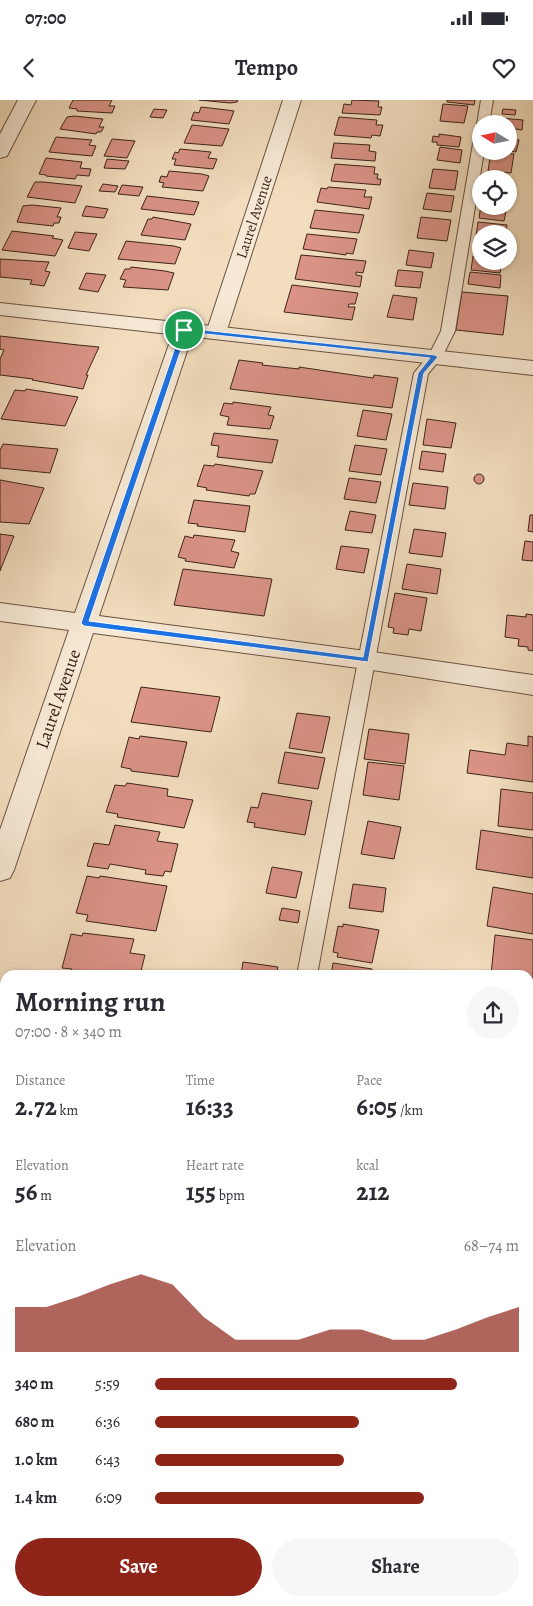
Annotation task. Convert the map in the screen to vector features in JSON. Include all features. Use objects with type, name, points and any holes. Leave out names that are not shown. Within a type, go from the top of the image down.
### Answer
[{"type":"street","points":[[0,152],[27,100]]},
{"type":"street","name":"Laurel Avenue","points":[[216,333],[292,100]]},
{"type":"street","points":[[0,309],[533,368]]},
{"type":"street","name":"Laurel Avenue","points":[[0,870],[184,330]]},
{"type":"street","points":[[0,612],[366,660],[533,685]]},
{"type":"lane","points":[[484,115],[487,100]]},
{"type":"lane","points":[[308,970],[421,373],[435,357],[448,331],[476,160]]},
{"type":"building","points":[[73,100],[112,100],[109,106],[115,106],[112,113],[77,111],[77,109],[69,108]]},
{"type":"building","points":[[199,100],[238,100],[237,102],[230,103]]},
{"type":"building","points":[[352,100],[379,101],[378,107],[382,107],[380,115],[342,113],[344,104],[351,105]]},
{"type":"building","points":[[447,100],[475,100],[474,105],[447,102]]},
{"type":"building","points":[[443,104],[468,106],[464,123],[440,121]]},
{"type":"building","points":[[201,107],[234,111],[229,124],[191,120],[194,112],[199,113]]},
{"type":"building","points":[[154,109],[167,110],[163,118],[150,117]]},
{"type":"building","points":[[503,109],[516,110],[515,115],[502,114]]},
{"type":"building","points":[[67,117],[103,119],[99,127],[104,127],[101,132],[96,134],[60,129]]},
{"type":"building","points":[[339,117],[377,120],[376,125],[383,125],[380,136],[372,135],[371,138],[334,135]]},
{"type":"building","points":[[518,120],[523,120],[522,130],[518,129]]},
{"type":"building","points":[[192,125],[229,129],[222,146],[184,143]]},
{"type":"building","points":[[439,134],[461,137],[459,147],[437,145],[437,142],[432,142],[433,136],[439,137]]},
{"type":"building","points":[[56,137],[92,140],[89,145],[96,146],[92,156],[49,152]]},
{"type":"building","points":[[112,139],[135,141],[127,158],[104,156]]},
{"type":"building","points":[[334,143],[370,145],[369,151],[376,152],[375,161],[331,158]]},
{"type":"building","points":[[440,147],[462,150],[460,163],[437,160]]},
{"type":"building","points":[[180,149],[211,152],[208,158],[217,159],[213,169],[174,165],[176,159],[172,159],[175,152],[178,153]]},
{"type":"building","points":[[46,158],[82,162],[80,168],[91,169],[89,176],[77,175],[75,179],[39,174]]},
{"type":"building","points":[[107,159],[129,161],[125,169],[104,168]]},
{"type":"building","points":[[490,160],[513,160],[511,170],[488,170]]},
{"type":"building","points":[[335,164],[375,167],[374,174],[378,174],[377,179],[381,179],[380,185],[331,181]]},
{"type":"building","points":[[433,169],[458,171],[455,190],[429,188]]},
{"type":"building","points":[[169,171],[209,176],[203,191],[162,187],[164,183],[159,182],[161,176],[167,177]]},
{"type":"building","points":[[35,182],[82,186],[75,203],[27,197]]},
{"type":"building","points":[[103,184],[118,186],[115,192],[99,191]]},
{"type":"building","points":[[122,185],[143,187],[139,196],[118,194]]},
{"type":"building","points":[[328,187],[366,190],[364,197],[372,197],[369,209],[317,202],[321,188],[327,189]]},
{"type":"building","points":[[427,193],[454,196],[451,212],[423,209]]},
{"type":"building","points":[[147,196],[199,202],[194,215],[141,209]]},
{"type":"building","points":[[23,206],[61,208],[57,217],[61,217],[59,223],[54,223],[53,226],[17,222]]},
{"type":"building","points":[[86,206],[108,209],[104,218],[82,216]]},
{"type":"building","points":[[315,210],[364,215],[359,233],[310,228]]},
{"type":"building","points":[[479,215],[505,215],[504,221],[479,218]]},
{"type":"building","points":[[153,217],[191,224],[185,240],[141,235],[148,219]]},
{"type":"building","points":[[421,217],[451,220],[447,241],[417,238]]},
{"type":"building","points":[[478,222],[507,225],[478,225]]},
{"type":"building","points":[[12,231],[54,236],[52,238],[63,240],[55,256],[2,250]]},
{"type":"building","points":[[75,232],[97,234],[89,251],[68,248]]},
{"type":"building","points":[[307,234],[357,239],[353,254],[346,253],[346,255],[303,249]]},
{"type":"building","points":[[126,241],[181,248],[175,264],[118,259]]},
{"type":"building","points":[[409,250],[434,253],[431,268],[406,265]]},
{"type":"building","points":[[301,255],[366,261],[363,273],[356,272],[356,275],[362,276],[360,287],[295,279]]},
{"type":"building","points":[[0,259],[49,262],[45,271],[50,272],[44,286],[30,284],[32,280],[0,277]]},
{"type":"building","points":[[472,263],[472,270],[500,270],[500,273],[471,270]]},
{"type":"building","points":[[131,267],[174,273],[168,290],[123,287],[126,280],[120,279],[125,269],[130,269]]},
{"type":"building","points":[[398,270],[423,272],[420,288],[395,286]]},
{"type":"building","points":[[470,272],[501,275],[500,288],[468,284]]},
{"type":"building","points":[[86,273],[106,275],[98,292],[79,289]]},
{"type":"building","points":[[292,285],[358,293],[355,304],[349,304],[348,307],[355,307],[352,320],[284,312]]},
{"type":"building","points":[[462,292],[508,296],[503,335],[456,330]]},
{"type":"building","points":[[393,295],[417,298],[413,320],[387,317]]},
{"type":"building","points":[[0,336],[99,347],[86,375],[88,375],[83,389],[33,379],[0,375],[0,359],[4,350],[0,349]]},
{"type":"building","points":[[239,360],[263,363],[262,365],[299,369],[299,367],[373,378],[374,375],[398,378],[392,408],[230,389]]},
{"type":"building","points":[[26,389],[78,397],[65,426],[1,419],[15,390],[25,391]]},
{"type":"building","points":[[233,402],[271,407],[268,415],[274,416],[270,429],[227,425],[229,417],[220,415],[224,403],[233,404]]},
{"type":"building","points":[[363,410],[392,414],[386,440],[357,436]]},
{"type":"building","points":[[427,419],[456,423],[451,448],[423,445]]},
{"type":"building","points":[[214,433],[278,440],[272,463],[217,457],[219,446],[211,445]]},
{"type":"building","points":[[3,444],[58,449],[50,473],[0,468],[0,450]]},
{"type":"building","points":[[355,445],[387,449],[381,475],[349,471]]},
{"type":"building","points":[[422,451],[446,454],[443,472],[419,469]]},
{"type":"building","points":[[215,464],[263,471],[255,494],[250,494],[249,496],[206,490],[207,488],[197,486],[204,465],[214,466]]},
{"type":"building","points":[[477,474],[481,474],[484,479],[483,483],[477,484],[474,481],[474,477]]},
{"type":"building","points":[[349,478],[381,482],[376,503],[344,499]]},
{"type":"building","points":[[0,480],[44,488],[29,524],[0,522]]},
{"type":"building","points":[[413,483],[448,487],[445,509],[409,505]]},
{"type":"building","points":[[194,500],[250,506],[245,532],[197,526],[198,524],[188,523]]},
{"type":"building","points":[[350,511],[376,515],[372,533],[345,530]]},
{"type":"building","points":[[530,515],[533,515],[533,532],[528,531]]},
{"type":"building","points":[[414,529],[446,533],[442,557],[409,553]]},
{"type":"building","points":[[0,534],[14,536],[0,571]]},
{"type":"building","points":[[194,535],[235,540],[231,551],[239,553],[234,568],[185,561],[186,559],[178,557],[185,536],[193,538]]},
{"type":"building","points":[[525,541],[533,542],[533,561],[522,560]]},
{"type":"building","points":[[341,546],[369,549],[364,573],[336,569]]},
{"type":"building","points":[[407,564],[441,569],[437,594],[402,589]]},
{"type":"building","points":[[183,569],[272,579],[264,616],[174,605]]},
{"type":"building","points":[[395,593],[427,598],[421,631],[409,629],[408,635],[393,633],[394,628],[388,627]]},
{"type":"building","points":[[526,614],[533,615],[533,651],[528,650],[528,647],[518,646],[519,639],[505,637],[507,615],[526,617]]},
{"type":"building","points":[[141,687],[220,697],[211,732],[131,722]]},
{"type":"building","points":[[297,713],[330,717],[322,753],[289,748]]},
{"type":"building","points":[[369,729],[409,734],[405,764],[364,759]]},
{"type":"building","points":[[140,736],[187,742],[178,777],[131,771],[131,769],[121,767],[129,737],[139,739]]},
{"type":"building","points":[[528,736],[533,737],[533,782],[467,773],[470,750],[505,755],[507,743],[528,746]]},
{"type":"building","points":[[285,752],[325,758],[318,789],[278,783]]},
{"type":"building","points":[[368,762],[404,766],[399,800],[363,795]]},
{"type":"building","points":[[127,783],[168,789],[167,796],[193,800],[184,828],[117,817],[118,814],[106,812],[115,785],[125,786]]},
{"type":"building","points":[[501,789],[533,793],[533,830],[498,826]]},
{"type":"building","points":[[262,793],[312,801],[305,835],[254,827],[255,823],[247,822],[251,807],[258,808]]},
{"type":"building","points":[[368,821],[401,827],[394,859],[361,854]]},
{"type":"building","points":[[115,825],[160,832],[157,841],[178,844],[171,872],[165,871],[163,876],[145,874],[146,870],[110,864],[108,869],[87,866],[94,843],[109,845]]},
{"type":"building","points":[[481,830],[533,838],[533,878],[476,869]]},
{"type":"building","points":[[272,867],[302,872],[296,898],[266,893]]},
{"type":"building","points":[[87,876],[99,878],[100,876],[167,886],[156,931],[86,921],[88,915],[76,913]]},
{"type":"building","points":[[353,884],[386,888],[383,912],[349,908]]},
{"type":"building","points":[[493,887],[533,894],[533,934],[487,926]]},
{"type":"building","points":[[282,908],[300,911],[298,923],[279,920]]},
{"type":"building","points":[[343,924],[379,930],[372,963],[337,957],[338,953],[333,952],[338,926],[343,927]]},
{"type":"building","points":[[83,933],[134,939],[130,953],[145,955],[141,970],[72,970],[62,968],[71,934],[82,936]]},
{"type":"building","points":[[495,935],[533,940],[533,970],[492,970]]},
{"type":"building","points":[[243,962],[278,967],[277,970],[242,970]]},
{"type":"building","points":[[333,963],[372,969],[372,970],[332,970]]},
{"type":"route","points":[[184,330],[435,357],[421,373],[366,660],[84,623],[184,330]]}]
